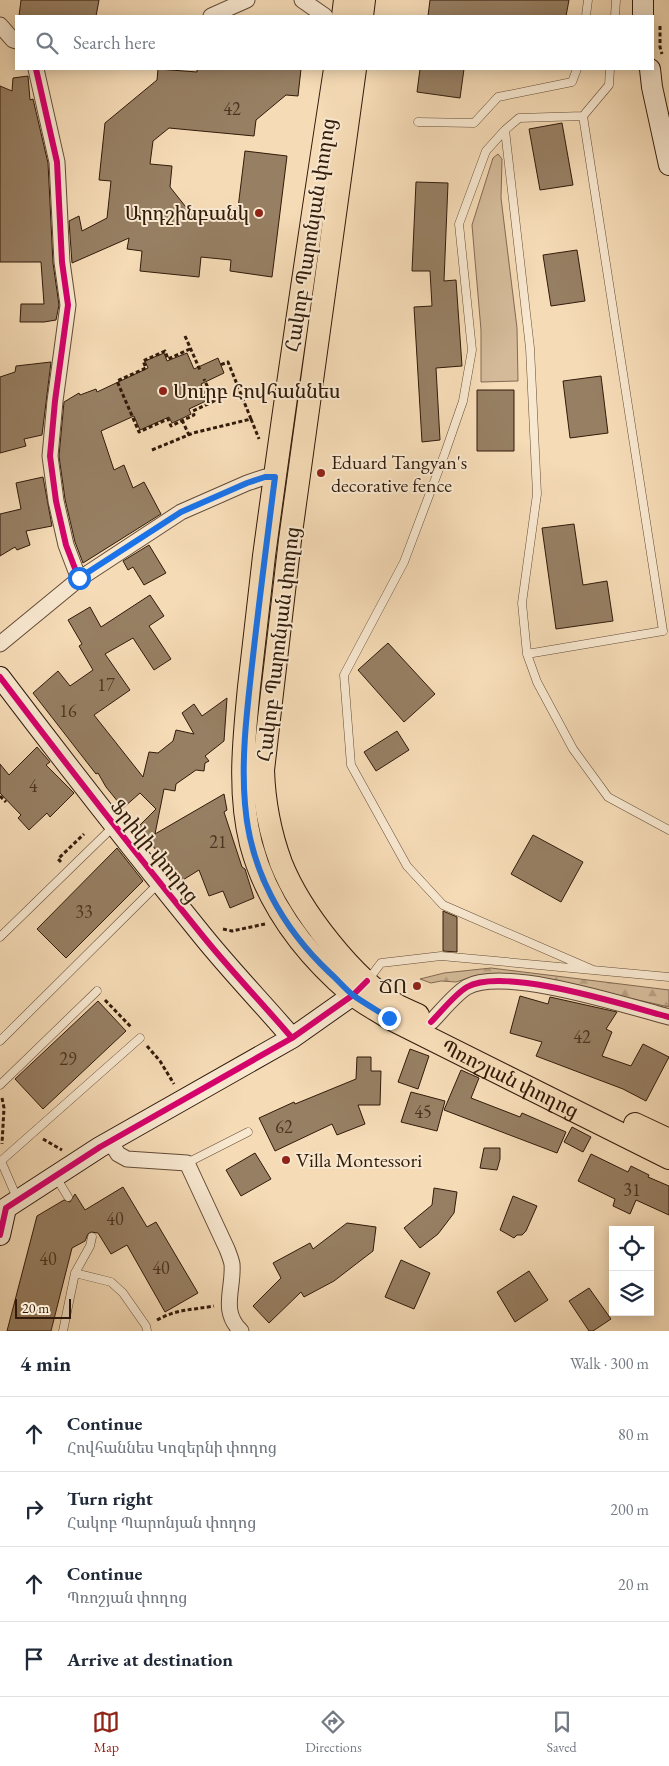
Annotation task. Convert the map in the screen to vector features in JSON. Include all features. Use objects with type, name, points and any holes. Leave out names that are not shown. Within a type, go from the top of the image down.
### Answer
[{"type":"main road","points":[[343,15],[345,0]]},
{"type":"main road","points":[[362,15],[364,0]]},
{"type":"main road","name":"Հակոբ Պարոնյան փողոց","points":[[335,70],[300,293],[258,604],[244,743],[245,804],[251,842],[260,871],[272,898],[296,936],[313,956],[360,988]]},
{"type":"main road","name":"Հակոբ Պարոնյան փողոց","points":[[355,70],[289,549],[263,770],[264,795],[270,825],[281,862],[293,888],[360,988]]},
{"type":"main road","name":"Պռոշյան փողոց","points":[[360,988],[669,1140]]},
{"type":"main road","name":"Պռոշյան փողոց","points":[[360,988],[389,1018],[669,1158]]},
{"type":"street","points":[[213,15],[247,0]]},
{"type":"street","points":[[302,0],[324,15]]},
{"type":"street","points":[[643,0],[650,15]]},
{"type":"street","points":[[0,25],[15,41]]},
{"type":"street","points":[[656,62],[669,165]]},
{"type":"street","points":[[36,70],[57,162],[62,262],[68,306],[55,401],[50,456],[56,502],[66,545],[79,578]]},
{"type":"street","points":[[0,644],[79,578],[181,512],[247,483],[265,477],[275,477]]},
{"type":"street","name":"Ֆրիկի փողոց","points":[[0,677],[114,826],[208,942],[292,1038]]},
{"type":"street","points":[[431,1022],[466,988],[478,983],[492,982],[520,982],[548,986],[669,1017]]},
{"type":"street","points":[[0,1235],[6,1208],[110,1141],[292,1038],[360,988]]},
{"type":"street","points":[[110,1141],[118,1154],[127,1159],[187,1163],[232,1263],[229,1303],[231,1320],[241,1331]]},
{"type":"lane","points":[[586,15],[588,0]]},
{"type":"lane","points":[[615,15],[616,0]]},
{"type":"lane","points":[[418,122],[474,123],[498,97],[572,82],[577,70]]},
{"type":"lane","points":[[593,970],[443,905],[407,866],[351,765],[344,675],[404,562],[463,401],[472,350],[459,224],[486,151],[519,118],[583,116],[609,86],[610,70]]},
{"type":"lane","points":[[527,654],[663,632],[583,116]]},
{"type":"lane","points":[[505,130],[530,348],[537,494],[522,603],[527,654],[537,682],[573,749],[608,797],[669,830]]},
{"type":"lane","points":[[0,937],[114,826]]},
{"type":"lane","points":[[0,1041],[161,882]]},
{"type":"lane","points":[[360,988],[381,963],[441,956],[669,976]]},
{"type":"lane","points":[[0,1085],[97,992]]},
{"type":"lane","points":[[18,1200],[1,1161],[140,1038]]},
{"type":"lane","points":[[187,1163],[248,1132]]},
{"type":"lane","points":[[55,1176],[68,1198]]},
{"type":"lane","points":[[63,1331],[75,1273],[90,1246],[92,1237]]},
{"type":"lane","points":[[75,1273],[111,1282],[123,1293],[146,1328]]},
{"type":"path","points":[[654,25],[660,47],[656,62]]},
{"type":"path","points":[[185,336],[200,370]]},
{"type":"path","points":[[190,348],[168,359],[165,351],[143,361],[146,368],[117,381],[140,432],[168,419],[171,426],[194,415],[193,411],[214,401],[204,379]]},
{"type":"path","points":[[220,365],[228,362],[261,444]]},
{"type":"path","points":[[152,450],[189,435],[251,419]]},
{"type":"path","points":[[182,420],[189,435]]},
{"type":"path","points":[[0,796],[6,802]]},
{"type":"path","points":[[232,931],[266,924]]},
{"type":"path","points":[[97,992],[160,1061],[174,1084]]},
{"type":"path","points":[[1,1094],[4,1108],[1,1161]]},
{"type":"path","points":[[34,1133],[80,1159]]},
{"type":"path","points":[[146,1328],[180,1310],[192,1310],[229,1303]]},
{"type":"green space","points":[[498,154],[502,159],[501,198],[517,328],[518,381],[481,382],[481,330],[472,225],[493,158]]},
{"type":"green space","points":[[491,968],[669,990],[669,1007],[549,980],[492,974],[474,976],[456,982],[441,981],[431,983],[420,979],[444,973]]},
{"type":"building","points":[[21,0],[99,0],[96,15],[19,15]]},
{"type":"building","points":[[430,0],[569,0],[566,15],[428,15]]},
{"type":"building","points":[[158,70],[197,72],[197,70],[301,70],[298,96],[286,95],[256,120],[254,136],[169,128],[153,141],[150,164],[172,166],[170,187],[189,211],[237,216],[245,151],[287,156],[272,277],[230,271],[231,260],[201,257],[199,277],[140,271],[142,251],[127,249],[129,238],[72,263],[69,221],[79,216],[82,231],[107,218],[111,181],[99,180],[105,123],[157,80]]},
{"type":"building","points":[[420,70],[464,70],[460,98],[417,92]]},
{"type":"building","points":[[28,76],[30,100],[33,99],[48,163],[53,263],[59,305],[56,320],[44,322],[20,322],[21,304],[44,304],[41,262],[0,262],[0,86],[12,91],[13,78]]},
{"type":"building","points":[[562,123],[573,185],[540,190],[529,129]]},
{"type":"building","points":[[416,182],[448,183],[444,281],[456,280],[462,366],[436,368],[440,440],[422,442],[414,307],[432,306],[430,271],[412,271]]},
{"type":"building","points":[[577,250],[585,301],[551,306],[543,255]]},
{"type":"building","points":[[164,353],[167,361],[187,353],[194,369],[218,358],[224,373],[201,384],[208,400],[189,409],[191,414],[181,419],[172,423],[169,417],[140,430],[134,416],[101,431],[114,470],[124,465],[133,488],[144,482],[161,514],[83,563],[75,542],[65,499],[59,456],[64,402],[79,393],[80,395],[96,389],[97,392],[148,368],[145,361]]},
{"type":"building","points":[[51,362],[42,435],[24,439],[26,446],[0,453],[0,377],[15,372],[16,366]]},
{"type":"building","points":[[601,376],[608,433],[570,438],[563,381]]},
{"type":"building","points":[[477,390],[514,390],[514,451],[477,451]]},
{"type":"building","points":[[43,477],[52,526],[26,531],[30,545],[17,550],[15,547],[0,556],[0,514],[21,509],[16,483]]},
{"type":"building","points":[[574,524],[583,585],[607,581],[613,621],[556,629],[542,528]]},
{"type":"building","points":[[149,545],[166,573],[144,585],[133,567],[128,570],[123,561]]},
{"type":"building","points":[[150,595],[164,616],[149,626],[171,659],[154,670],[133,638],[105,654],[130,690],[94,715],[143,777],[149,752],[158,753],[173,741],[176,730],[194,734],[182,713],[194,704],[202,716],[227,698],[224,741],[205,756],[209,761],[205,763],[204,771],[196,770],[176,784],[175,791],[164,789],[155,834],[224,794],[227,810],[224,812],[254,898],[230,908],[223,891],[209,896],[199,870],[178,883],[163,859],[138,827],[156,809],[140,793],[123,808],[106,787],[98,773],[96,774],[33,693],[58,671],[70,686],[93,670],[79,646],[82,644],[68,620],[90,607],[101,627]]},
{"type":"building","points":[[388,643],[435,694],[404,722],[358,670]]},
{"type":"building","points":[[397,731],[409,750],[376,771],[364,752]]},
{"type":"building","points":[[37,747],[50,762],[46,765],[74,793],[50,817],[47,813],[29,830],[18,818],[21,815],[0,793],[0,764],[9,775]]},
{"type":"building","points":[[533,835],[583,862],[561,902],[511,874]]},
{"type":"building","points":[[117,848],[143,881],[66,958],[37,929]]},
{"type":"building","points":[[443,911],[457,917],[457,952],[443,951]]},
{"type":"building","points":[[520,996],[548,1004],[550,997],[617,1012],[606,1029],[612,1032],[602,1056],[631,1066],[643,1044],[669,1057],[646,1101],[623,1089],[536,1056],[542,1042],[510,1033]]},
{"type":"building","points":[[98,1001],[126,1031],[43,1109],[15,1079]]},
{"type":"building","points":[[410,1049],[429,1056],[418,1089],[398,1082]]},
{"type":"building","points":[[357,1057],[371,1057],[371,1071],[381,1071],[380,1105],[358,1105],[365,1124],[337,1135],[332,1124],[275,1151],[259,1118],[294,1102],[295,1104],[356,1079]]},
{"type":"building","points":[[461,1070],[479,1078],[471,1098],[520,1117],[522,1113],[566,1132],[557,1153],[444,1110]]},
{"type":"building","points":[[411,1092],[445,1101],[437,1131],[401,1122]]},
{"type":"building","points":[[572,1127],[591,1137],[583,1152],[564,1142]]},
{"type":"building","points":[[484,1148],[500,1148],[497,1170],[480,1168]]},
{"type":"building","points":[[255,1153],[271,1179],[241,1196],[226,1170]]},
{"type":"building","points":[[591,1154],[628,1172],[631,1166],[649,1175],[648,1177],[669,1186],[669,1215],[636,1200],[630,1214],[613,1206],[615,1199],[578,1181]]},
{"type":"building","points":[[123,1187],[147,1227],[156,1222],[198,1293],[165,1312],[127,1245],[111,1254],[98,1233],[91,1232],[85,1241],[72,1248],[51,1331],[7,1331],[37,1216],[64,1200],[70,1202],[75,1194],[85,1210]]},
{"type":"building","points":[[434,1188],[457,1192],[454,1213],[438,1234],[420,1248],[404,1228],[432,1205]]},
{"type":"building","points":[[513,1196],[537,1206],[526,1231],[514,1238],[500,1230]]},
{"type":"building","points":[[347,1223],[376,1227],[373,1251],[334,1281],[304,1297],[301,1292],[269,1323],[253,1306],[281,1278],[273,1263],[310,1243],[313,1249]]},
{"type":"building","points":[[401,1260],[430,1273],[414,1309],[385,1297]]},
{"type":"building","points":[[529,1271],[548,1300],[515,1322],[497,1292]]},
{"type":"building","points":[[589,1288],[611,1319],[593,1331],[589,1331],[569,1301]]},
{"type":"cycle path","points":[[36,70],[57,162],[62,262],[68,305],[55,401],[50,456],[56,501],[66,545],[79,579]]},
{"type":"cycle path","points":[[0,677],[202,935],[292,1038]]},
{"type":"cycle path","points":[[0,1235],[6,1208],[100,1147],[292,1038],[353,995],[367,981]]},
{"type":"cycle path","points":[[431,1022],[467,987],[485,982],[508,981],[566,990],[669,1017]]},
{"type":"place","name":"Արդշինբանկ","points":[[259,213]]},
{"type":"place","name":"Սուրբ Հովհաննես","points":[[163,391]]},
{"type":"place","name":"Eduard Tangyan's decorative fence","points":[[321,473]]},
{"type":"place","name":"ՃՈ","points":[[417,986]]},
{"type":"place","name":"Villa Montessori","points":[[286,1160]]},
{"type":"route","points":[[79,578],[181,512],[247,483],[265,477],[275,477],[259,595],[244,743],[245,804],[251,842],[260,871],[272,898],[296,936],[313,956],[353,995],[389,1018]]}]
